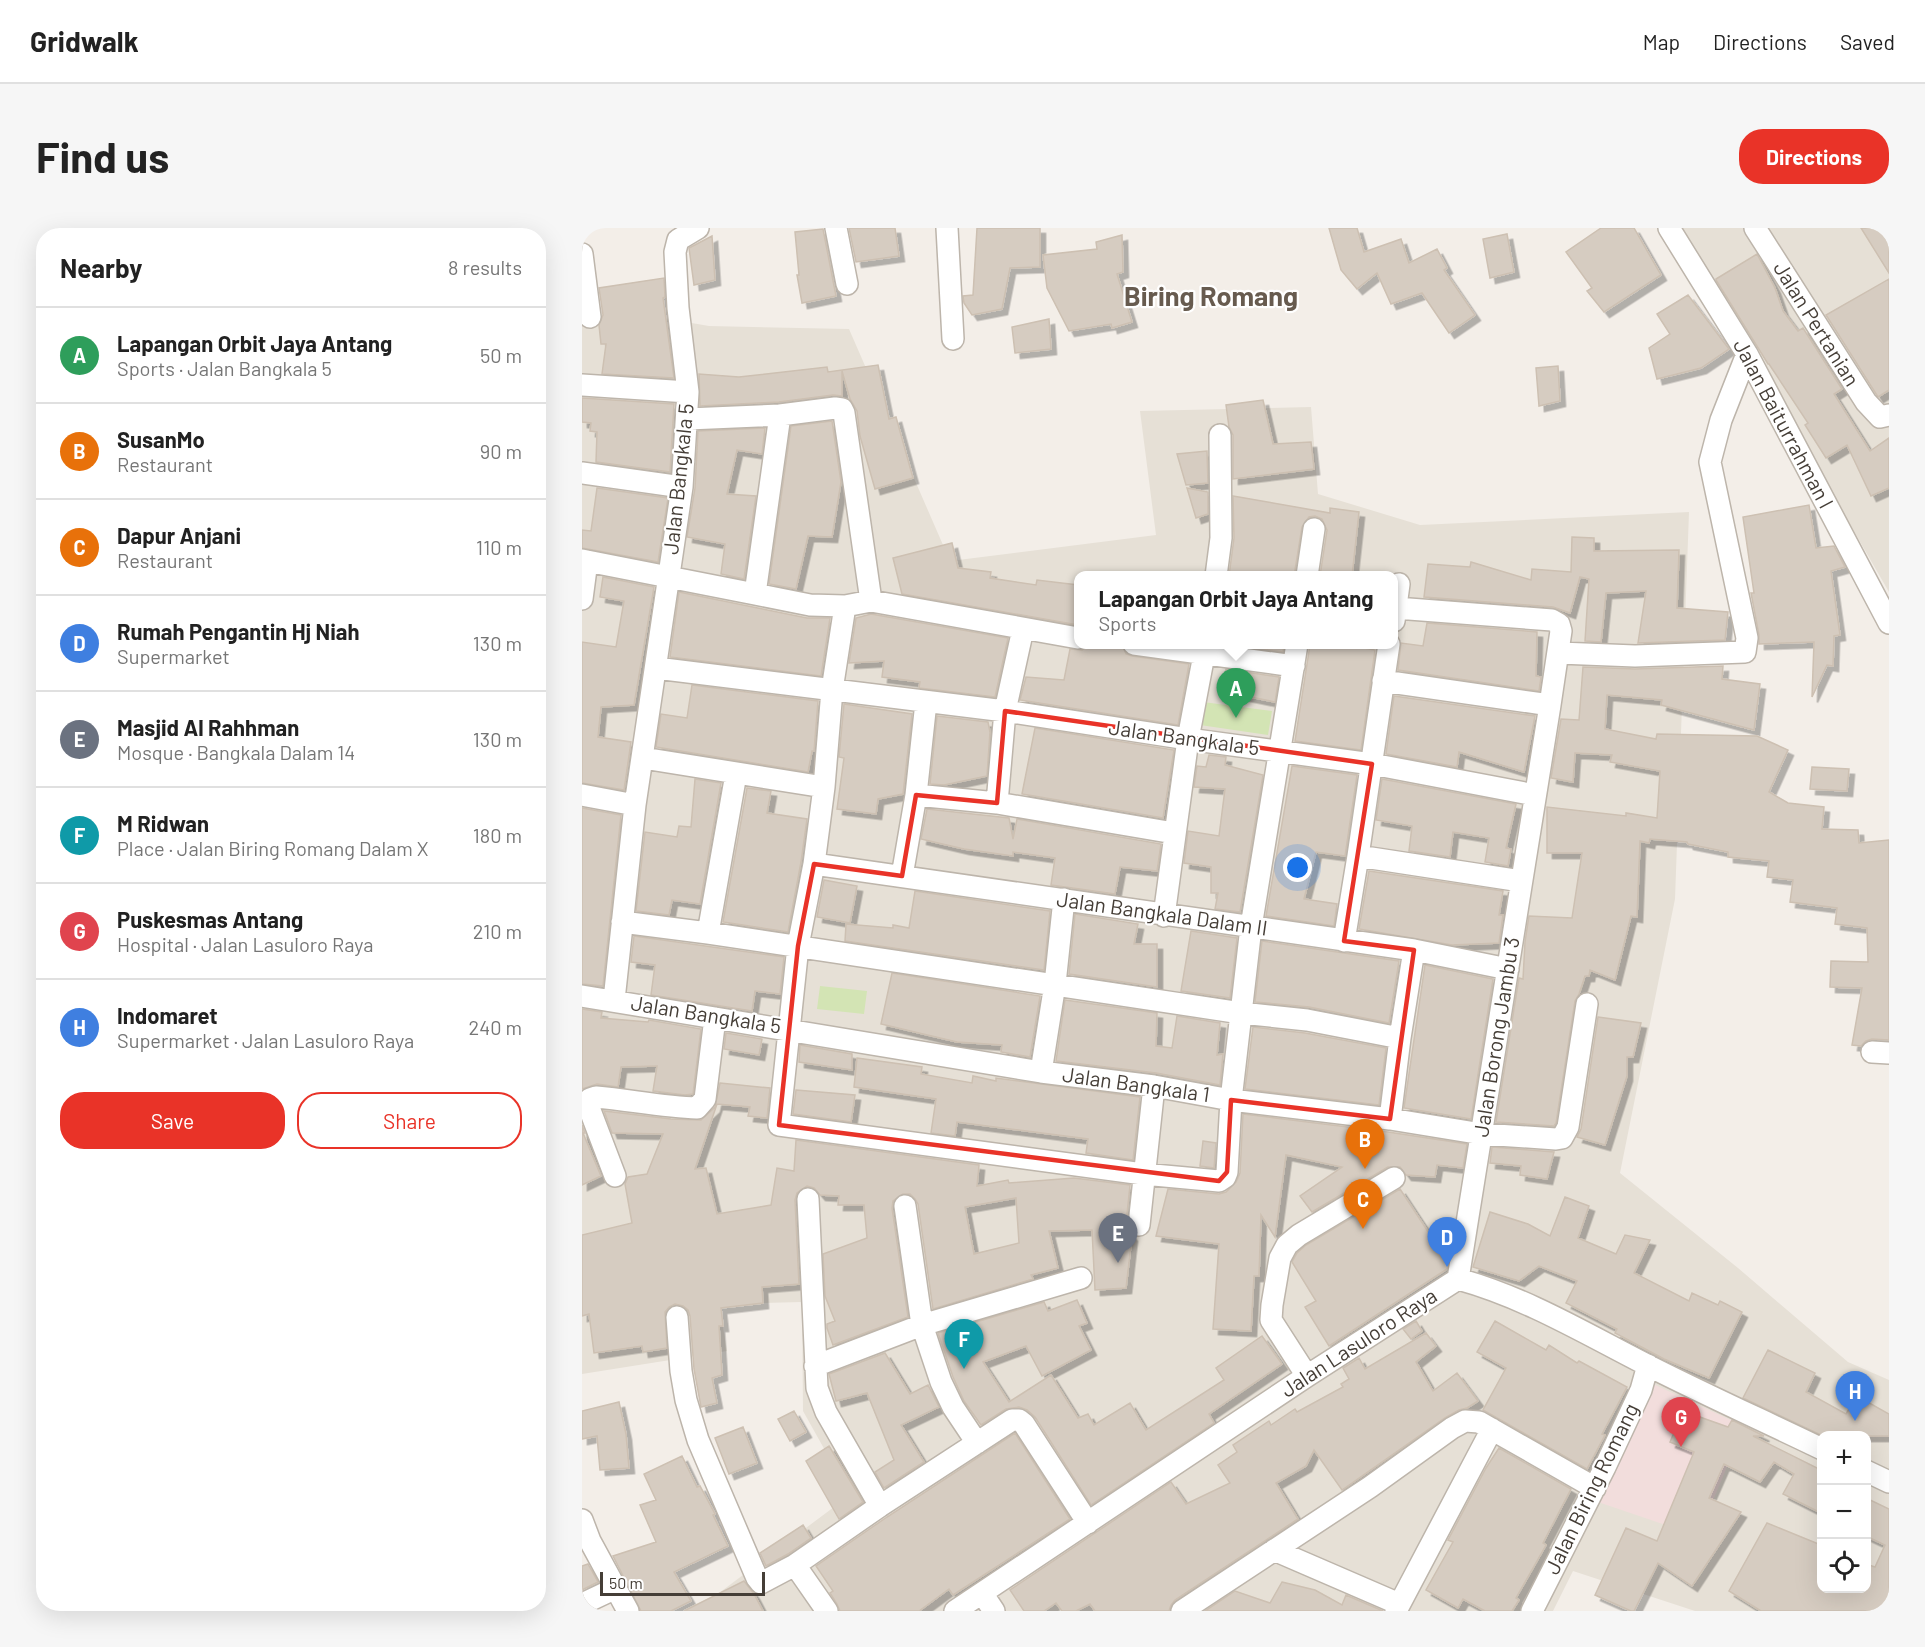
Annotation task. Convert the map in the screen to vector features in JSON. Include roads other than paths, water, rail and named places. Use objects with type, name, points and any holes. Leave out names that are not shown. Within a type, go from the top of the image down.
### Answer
[{"type":"street","name":"Jalan Bangkala 5","points":[[698,228],[678,240],[675,252],[678,308],[688,392],[688,419],[682,487],[635,805],[614,1000],[790,1030],[798,946],[814,864],[824,787],[832,690]]},
{"type":"street","points":[[836,228],[848,284]]},
{"type":"street","points":[[948,228],[953,339]]},
{"type":"street","name":"Jalan Baiturrahman I","points":[[1669,228],[1747,354],[1889,623]]},
{"type":"street","name":"Jalan Pertanian","points":[[1755,228],[1866,402],[1885,416]]},
{"type":"street","points":[[582,254],[590,317]]},
{"type":"street","points":[[1558,653],[1635,656],[1745,652],[1747,638],[1710,462],[1721,420],[1747,354]]},
{"type":"street","points":[[582,385],[688,392]]},
{"type":"street","points":[[688,419],[780,415],[836,408],[842,410],[872,601]]},
{"type":"street","points":[[755,594],[780,415]]},
{"type":"street","points":[[1217,571],[1221,538],[1220,435]]},
{"type":"street","points":[[582,473],[682,487]]},
{"type":"street","points":[[1308,571],[1314,529]]},
{"type":"street","points":[[582,598],[585,561],[810,605],[844,606],[872,601],[1074,637]]},
{"type":"street","points":[[1398,592],[1399,584]]},
{"type":"street","points":[[832,690],[844,606]]},
{"type":"street","name":"Jalan Borong Jambu 3","points":[[1398,615],[1552,620],[1558,624],[1560,631],[1458,1279]]},
{"type":"street","points":[[997,803],[1005,711],[1023,629]]},
{"type":"street","points":[[1164,916],[1188,739],[1205,649],[1294,666]]},
{"type":"street","points":[[790,1030],[779,1125],[1143,1174],[1219,1181],[1225,1177],[1231,1100],[1251,927],[1296,649]]},
{"type":"street","points":[[1344,941],[1388,649]]},
{"type":"street","name":"Jalan Bangkala 5","points":[[656,668],[1005,711],[1372,764],[1535,795]]},
{"type":"street","points":[[1383,681],[1550,705]]},
{"type":"street","points":[[902,876],[916,795],[926,702]]},
{"type":"street","points":[[643,758],[824,787]]},
{"type":"street","points":[[708,933],[736,774]]},
{"type":"street","points":[[582,795],[635,805]]},
{"type":"street","points":[[916,795],[997,803],[1174,833]]},
{"type":"street","points":[[1358,856],[1521,881]]},
{"type":"street","name":"Jalan Bangkala Dalam II","points":[[814,864],[1164,916],[1414,950],[1508,969]]},
{"type":"street","points":[[1041,1071],[1064,900]]},
{"type":"street","points":[[622,922],[798,946],[1241,1013],[1307,1020],[1400,1038]]},
{"type":"street","points":[[1390,1119],[1414,950]]},
{"type":"street","points":[[582,996],[614,1000]]},
{"type":"street","name":"Jalan Bangkala 1","points":[[790,1030],[1231,1100],[1390,1119],[1482,1134],[1556,1139],[1562,1138],[1568,1127],[1587,1004]]},
{"type":"street","points":[[615,1176],[588,1105],[590,1100],[596,1097],[638,1100],[668,1107],[700,1107],[705,1099],[715,1018]]},
{"type":"street","points":[[1139,1225],[1154,1086]]},
{"type":"street","points":[[1308,1376],[1271,1320],[1280,1258],[1287,1245],[1299,1235],[1394,1178]]},
{"type":"street","points":[[808,1199],[817,1388],[826,1412],[880,1506]]},
{"type":"street","points":[[905,1206],[922,1325],[941,1382],[953,1407],[977,1443]]},
{"type":"street","points":[[815,1366],[922,1325],[1081,1278]]},
{"type":"street","name":"Jalan Lasuloro Raya","points":[[955,1611],[1458,1279],[1511,1296],[1576,1326],[1648,1365],[1817,1447]]},
{"type":"street","points":[[677,1317],[681,1371],[686,1400],[698,1440],[761,1583],[767,1582],[795,1565],[880,1506],[1012,1420],[1019,1420],[1024,1424],[1088,1523]]},
{"type":"street","name":"Jalan Biring Romang","points":[[1532,1611],[1595,1488],[1641,1390],[1648,1365]]},
{"type":"street","points":[[1182,1611],[1370,1487],[1465,1421],[1479,1422],[1595,1488]]},
{"type":"street","points":[[1274,1550],[1397,1608],[1492,1429]]},
{"type":"street","points":[[1871,1473],[1889,1482]]},
{"type":"street","points":[[582,1520],[590,1541],[628,1611]]},
{"type":"street","points":[[795,1565],[827,1611]]},
{"type":"street","points":[[582,1604],[616,1588]]},
{"type":"street","points":[[982,1593],[994,1611]]},
{"type":"place","name":"Lapangan Orbit Jaya Antang","points":[[1236,718]]},
{"type":"place","name":"SusanMo","points":[[1365,1169]]},
{"type":"place","name":"Dapur Anjani","points":[[1363,1229]]},
{"type":"place","name":"Masjid Al Rahhman","points":[[1118,1263]]},
{"type":"place","name":"Rumah Pengantin Hj Niah","points":[[1447,1267]]},
{"type":"place","name":"M Ridwan","points":[[964,1369]]},
{"type":"place","name":"Indomaret","points":[[1855,1421]]},
{"type":"place","name":"Puskesmas Antang","points":[[1681,1447]]},
{"type":"district","name":"Biring Romang","points":[[1211,297]]}]
